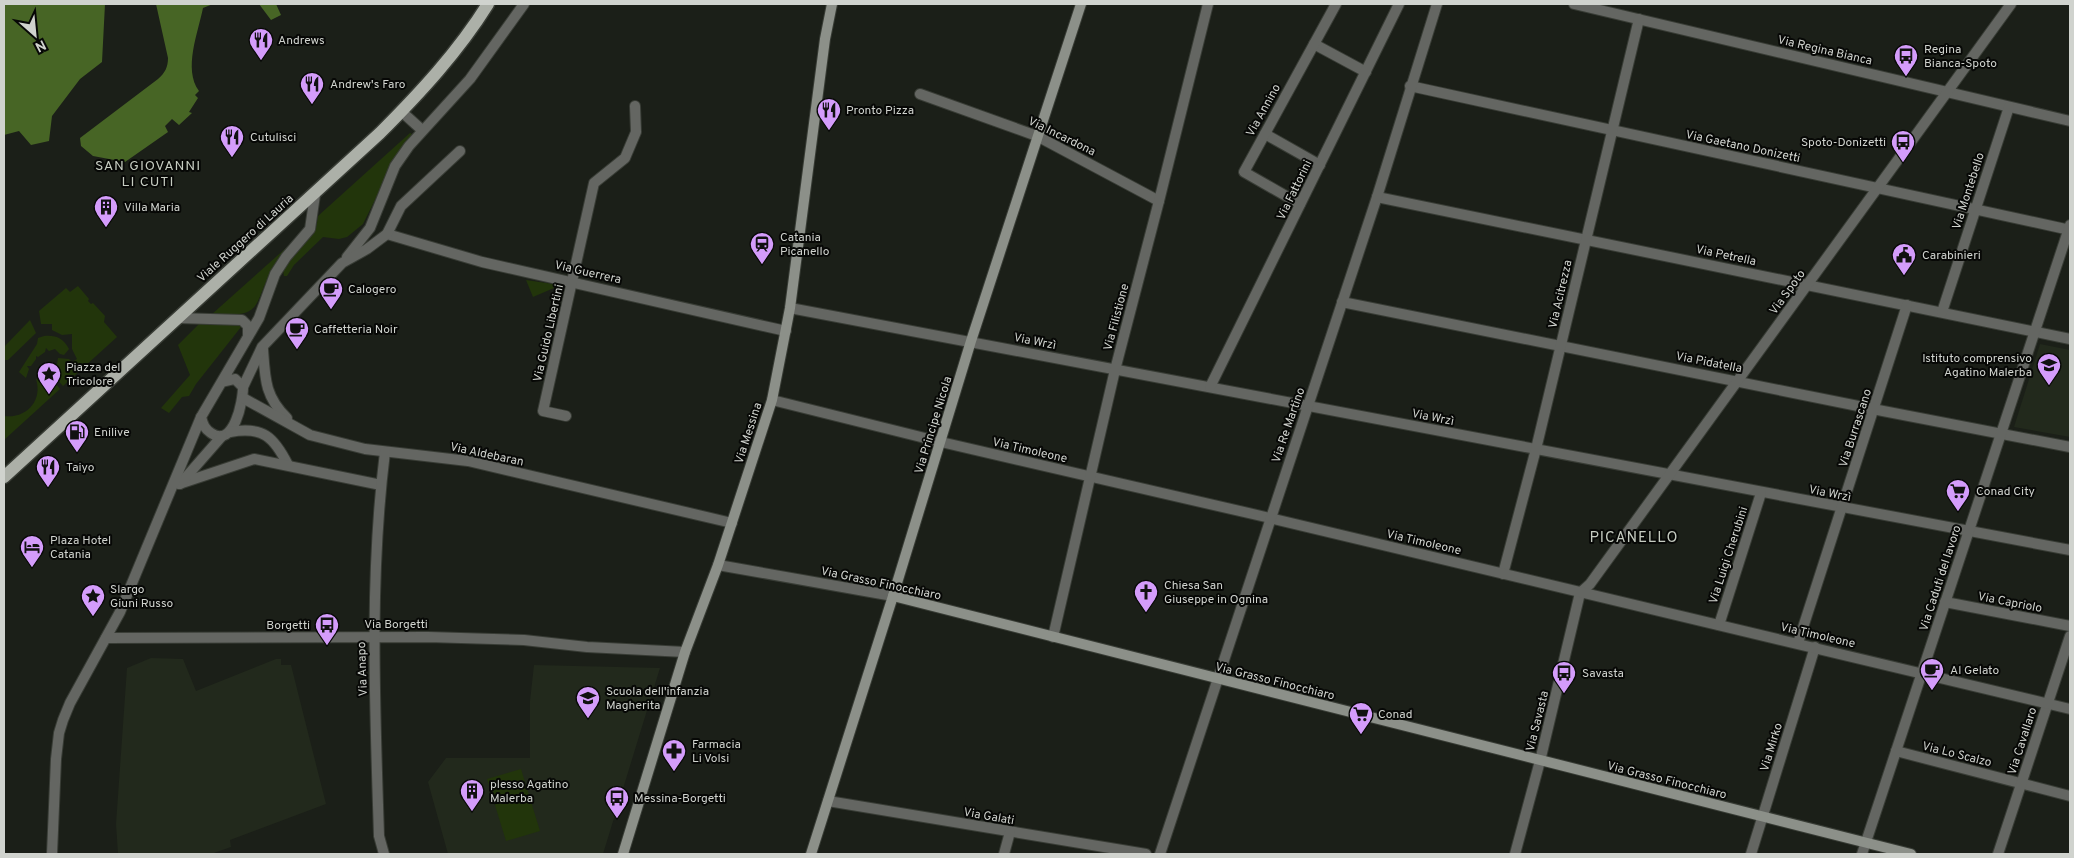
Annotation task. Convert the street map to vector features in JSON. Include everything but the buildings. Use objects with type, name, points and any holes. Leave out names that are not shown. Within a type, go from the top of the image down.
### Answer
[{"type":"main road","name":"Viale Ruggero di Lauria","points":[[4,477],[315,195],[402,112],[454,54],[488,4]]},
{"type":"main road","name":"Via Messina","points":[[623,854],[685,652],[718,566],[772,400],[790,308],[825,39],[832,4]]},
{"type":"main road","name":"Via Principe Nicola","points":[[811,854],[971,341],[1081,4]]},
{"type":"main road","name":"Via Grasso Finocchiaro","points":[[893,596],[1218,680],[1911,854]]},
{"type":"street","points":[[165,502],[179,484],[234,427],[243,393],[262,347],[342,263],[370,228],[395,166],[422,130],[470,79],[524,4]]},
{"type":"street","name":"Via Filistione","points":[[1053,637],[1115,370],[1208,4]]},
{"type":"street","name":"Via Annino","points":[[1300,204],[1244,172],[1336,4]]},
{"type":"street","name":"Via Fattorini","points":[[1210,387],[1400,4]]},
{"type":"street","name":"Via Re Martino","points":[[1160,854],[1377,197],[1437,4]]},
{"type":"street","name":"Via Regina Bianca","points":[[1574,4],[2070,121]]},
{"type":"street","name":"Via Spoto","points":[[1580,593],[1590,584],[1670,475],[2011,4]]},
{"type":"street","name":"Via Acitrezza","points":[[1503,574],[1536,449],[1639,19]]},
{"type":"street","points":[[1314,44],[1366,72]]},
{"type":"street","name":"Via Gaetano Donizetti","points":[[1410,86],[1612,131],[2070,228]]},
{"type":"street","name":"Via Incardona","points":[[920,94],[1037,136],[1159,201]]},
{"type":"street","name":"Via Guido Libertini","points":[[566,416],[543,411],[594,183],[625,158],[636,132],[635,106]]},
{"type":"street","name":"Via Montebello","points":[[1942,312],[2009,107]]},
{"type":"street","points":[[402,112],[422,130]]},
{"type":"street","points":[[1265,134],[1320,165]]},
{"type":"street","points":[[342,263],[367,249],[387,234],[401,206],[460,151]]},
{"type":"street","points":[[52,854],[55,767],[59,733],[70,703],[120,612],[201,418],[259,318],[275,274],[286,257],[310,229],[315,195]]},
{"type":"street","name":"Via Petrella","points":[[1377,197],[2070,339]]},
{"type":"street","name":"Via Caduti del lavoro","points":[[1862,854],[2070,228]]},
{"type":"street","name":"Via Guerrera","points":[[387,234],[482,262],[786,331]]},
{"type":"street","name":"Via Pidatella","points":[[1342,302],[2070,447]]},
{"type":"street","name":"Via Burrascano","points":[[1798,643],[1907,305]]},
{"type":"street","name":"Via Wrzì","points":[[790,308],[2070,550]]},
{"type":"street","points":[[178,318],[242,320],[248,326],[248,336]]},
{"type":"street","points":[[262,347],[268,393],[278,408],[310,435]]},
{"type":"street","name":"Via Aldebaran","points":[[222,382],[235,379],[243,393],[310,435],[365,449],[468,461],[732,523]]},
{"type":"street","name":"Via Timoleone","points":[[772,400],[941,442],[1270,518],[2070,709]]},
{"type":"street","points":[[201,418],[204,428],[215,436],[249,430],[266,435],[279,446],[288,465]]},
{"type":"street","name":"Via Anapo","points":[[384,854],[379,836],[373,636],[381,484],[385,452]]},
{"type":"street","points":[[179,484],[254,459],[381,484]]},
{"type":"street","name":"Via Luigi Cherubini","points":[[1719,625],[1761,493]]},
{"type":"street","name":"Via Grasso Finocchiaro","points":[[718,566],[893,596]]},
{"type":"street","name":"Via Savasta","points":[[1515,854],[1540,761],[1580,593]]},
{"type":"street","name":"Via Capriolo","points":[[1945,602],[2070,626]]},
{"type":"street","name":"Via Borgetti","points":[[106,638],[373,636],[524,640],[588,648],[685,652]]},
{"type":"street","name":"Via Cavallaro","points":[[1998,854],[2070,636]]},
{"type":"street","name":"Via Mirko","points":[[1752,854],[1815,647]]},
{"type":"street","name":"Via Lo Scalzo","points":[[1896,751],[2070,796]]},
{"type":"street","name":"Via Galati","points":[[828,801],[1146,854]]},
{"type":"street","points":[[1004,854],[1010,832]]},
{"type":"shaded area","points":[[4,4],[105,4],[102,62],[80,79],[52,116],[49,141],[31,145],[19,131],[4,135]]},
{"type":"shaded area","points":[[156,4],[213,4],[203,8],[195,39],[192,72],[194,82],[199,91],[195,95],[198,98],[189,112],[192,113],[179,125],[172,119],[165,126],[168,132],[125,162],[93,156],[81,146],[80,138],[158,79],[166,70],[168,58]]},
{"type":"shaded area","points":[[259,4],[276,4],[281,15],[271,20]]},
{"type":"shaded area","points":[[410,133],[412,134],[395,160],[363,224],[347,237],[339,239],[323,237],[294,265],[287,276],[284,276],[285,264],[314,232],[318,216]]},
{"type":"shaded area","points":[[306,230],[276,263],[254,307],[241,314],[211,315]]},
{"type":"shaded area","points":[[526,280],[553,284],[554,288],[533,297]]},
{"type":"shaded area","points":[[78,286],[89,299],[88,301],[91,304],[93,303],[105,316],[104,322],[117,337],[63,386],[49,370],[50,364],[57,364],[58,358],[69,359],[72,362],[77,359],[72,349],[72,334],[62,335],[52,330],[52,324],[41,324],[39,311],[66,288],[70,292]]},
{"type":"shaded area","points":[[30,320],[36,333],[8,360],[4,360],[4,347]]},
{"type":"shaded area","points":[[204,322],[239,322],[241,327],[196,384],[189,396],[182,397],[169,413],[161,408],[190,375],[178,345],[199,324]]},
{"type":"shaded area","points":[[44,336],[59,338],[69,349],[64,355],[55,349],[49,351],[46,348],[45,352],[38,357],[36,356],[31,366],[27,366],[29,369],[26,378],[19,372],[37,344],[38,338]]},
{"type":"shaded area","name":"Istituto comprensivo Agatino Malerba","points":[[2040,344],[2070,350],[2070,437],[2014,427]]},
{"type":"shaded area","points":[[45,370],[60,389],[4,440],[4,416],[19,415],[31,407],[37,394],[36,379],[41,377],[44,373],[42,371]]},
{"type":"shaded area","points":[[151,658],[183,659],[196,691],[276,659],[281,659],[281,665],[291,665],[326,804],[230,840],[231,847],[211,854],[118,854],[116,824],[127,668]]},
{"type":"shaded area","points":[[534,665],[660,668],[603,854],[448,854],[428,782],[446,758],[530,758],[530,701]]},
{"type":"shaded area","points":[[521,769],[540,831],[506,841],[487,779]]},
{"type":"place","name":"Andrews","points":[[261,61]]},
{"type":"place","name":"Regina Bianca-Spoto","points":[[1906,77]]},
{"type":"place","name":"Andrew's Faro","points":[[312,105]]},
{"type":"place","name":"Pronto Pizza","points":[[829,131]]},
{"type":"place","name":"Cutulisci","points":[[232,158]]},
{"type":"place","name":"Spoto-Donizetti","points":[[1903,163]]},
{"type":"place","name":"Villa Maria","points":[[106,228]]},
{"type":"place","name":"Catania Picanello","points":[[762,265]]},
{"type":"place","name":"Carabinieri","points":[[1904,276]]},
{"type":"place","name":"Calogero","points":[[331,310]]},
{"type":"place","name":"Caffetteria Noir","points":[[297,350]]},
{"type":"place","name":"Istituto comprensivo Agatino Malerba","points":[[2049,386]]},
{"type":"place","name":"Piazza del Tricolore","points":[[49,395]]},
{"type":"place","name":"Enilive","points":[[77,453]]},
{"type":"place","name":"Taiyo","points":[[48,488]]},
{"type":"place","name":"Conad City","points":[[1958,512]]},
{"type":"place","name":"Plaza Hotel Catania","points":[[32,568]]},
{"type":"place","name":"Chiesa San Giuseppe in Ognina","points":[[1146,613]]},
{"type":"place","name":"Slargo Giuni Russo","points":[[93,617]]},
{"type":"place","name":"Borgetti","points":[[327,646]]},
{"type":"place","name":"Al Gelato","points":[[1932,691]]},
{"type":"place","name":"Savasta","points":[[1564,694]]},
{"type":"place","name":"Scuola dell'infanzia Magherita","points":[[588,719]]},
{"type":"place","name":"Conad","points":[[1361,735]]},
{"type":"place","name":"Farmacia Li Volsi","points":[[674,772]]},
{"type":"place","name":"plesso Agatino Malerba","points":[[472,812]]},
{"type":"place","name":"Messina-Borgetti","points":[[617,819]]},
{"type":"district","name":"SAN GIOVANNI LI CUTI","points":[[148,174]]},
{"type":"district","name":"PICANELLO","points":[[1634,537]]}]
